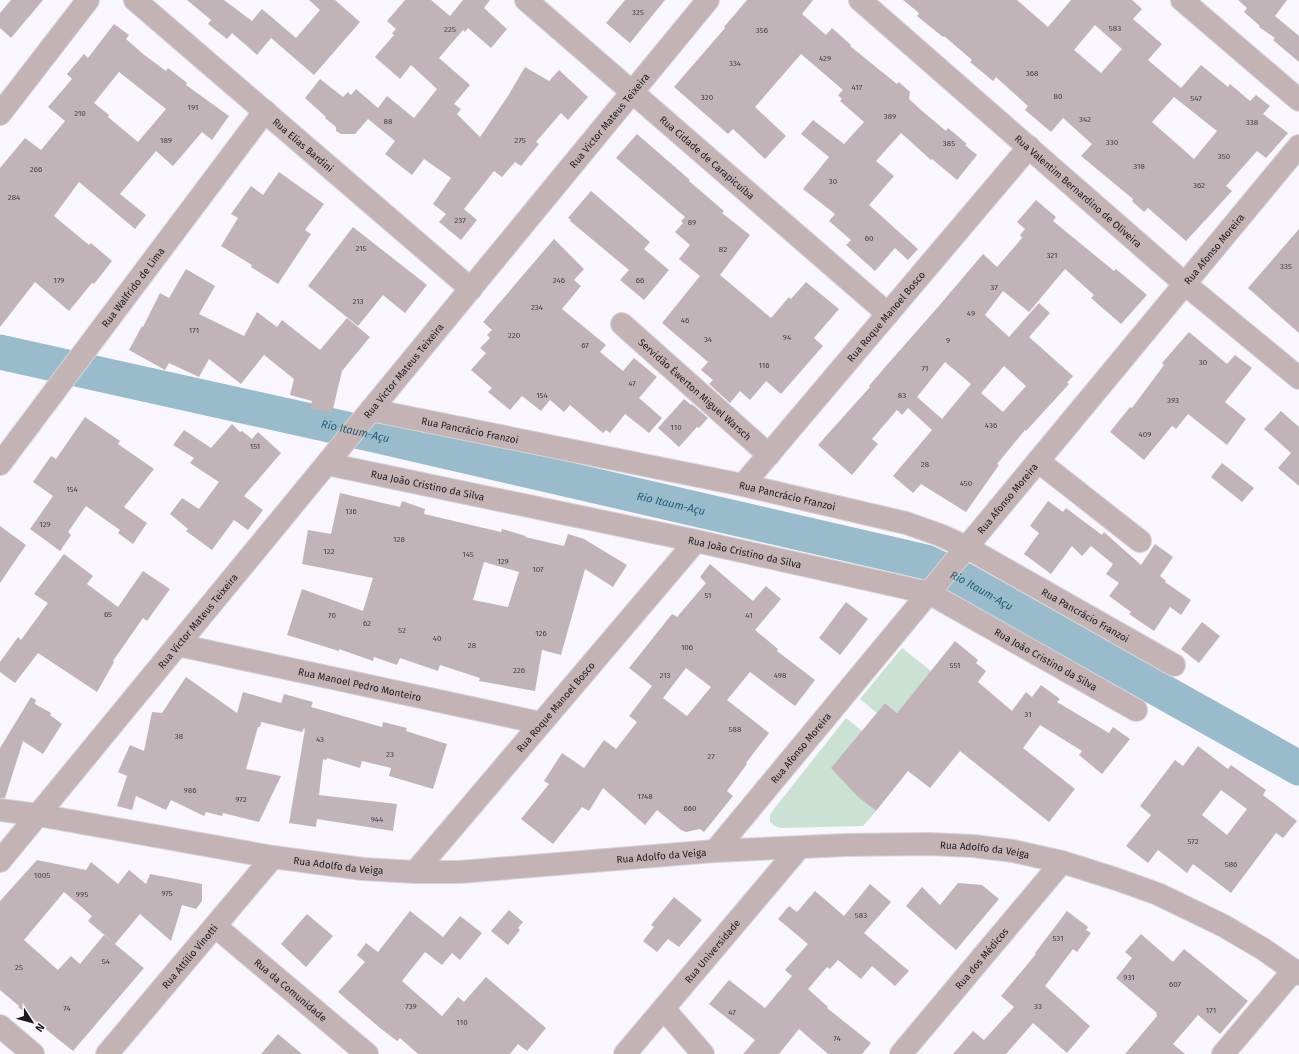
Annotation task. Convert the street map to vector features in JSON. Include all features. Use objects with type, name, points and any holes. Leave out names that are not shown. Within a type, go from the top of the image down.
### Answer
[{"type":"street","points":[[0,114],[88,0]]},
{"type":"street","name":"Rua Elias Bardini","points":[[135,0],[471,289]]},
{"type":"street","name":"Rua Cidade de Carapicuíba","points":[[526,0],[888,314]]},
{"type":"street","name":"Rua Victor Mateus Teixeira","points":[[0,861],[708,0]]},
{"type":"street","name":"Rua Valentim Bernardino de Oliveira","points":[[860,0],[1185,284],[1299,378]]},
{"type":"street","points":[[1182,0],[1299,100]]},
{"type":"street","name":"Rua Walfrido de Lima","points":[[0,464],[265,111]]},
{"type":"street","name":"Rua Afonso Moreira","points":[[715,851],[1299,146]]},
{"type":"street","name":"Rua Roque Manoel Bosco","points":[[743,485],[1029,148]]},
{"type":"street","name":"Servidão Éwerton Miguel Warsch","points":[[622,324],[769,455]]},
{"type":"street","name":"Rua Pancrácio Franzoi","points":[[366,416],[743,485],[906,523],[940,535],[961,554],[1174,665]]},
{"type":"street","points":[[1038,461],[1140,541]]},
{"type":"street","name":"Rua João Cristino da Silva","points":[[327,464],[696,541],[933,588],[1136,710]]},
{"type":"street","name":"Rua Roque Manoel Bosco","points":[[415,872],[696,541]]},
{"type":"street","name":"Rua Manoel Pedro Monteiro","points":[[178,645],[541,723]]},
{"type":"street","name":"Rua Adolfo da Veiga","points":[[0,810],[38,815],[273,857],[363,869],[415,872],[460,872],[715,851],[846,845],[928,844],[973,846],[1013,851],[1062,862],[1144,889],[1192,909],[1224,926],[1263,949],[1297,972]]},
{"type":"street","name":"Rua Universidade","points":[[625,1054],[799,848]]},
{"type":"street","name":"Rua Attílio Vinotti","points":[[107,1054],[273,857]]},
{"type":"street","name":"Rua dos Médicos","points":[[900,1054],[1062,862]]},
{"type":"street","name":"Rua da Comunidade","points":[[215,926],[367,1054]]},
{"type":"street","points":[[1223,1054],[1297,972]]},
{"type":"street","points":[[664,1009],[702,1054]]},
{"type":"street","points":[[0,1026],[33,1054]]},
{"type":"green space","points":[[902,648],[931,671],[897,713],[885,703],[877,713],[860,699]]},
{"type":"green space","points":[[846,718],[862,731],[858,797],[876,811],[863,826],[781,828],[775,826],[770,822],[770,815]]},
{"type":"building","points":[[11,0],[43,0],[11,38],[0,28],[0,13]]},
{"type":"building","points":[[187,0],[224,0],[252,21],[262,9],[296,38],[320,10],[309,0],[335,0],[360,22],[314,75],[271,38],[257,55],[232,33],[227,39],[208,24],[211,20]]},
{"type":"building","points":[[405,0],[431,0],[450,16],[463,0],[490,0],[484,8],[507,29],[491,48],[468,28],[465,32],[463,30],[439,58],[470,85],[454,104],[461,109],[457,114],[480,137],[508,96],[525,67],[549,81],[559,70],[588,97],[568,120],[561,113],[536,142],[539,144],[521,166],[515,162],[502,177],[494,171],[464,209],[477,220],[461,240],[439,222],[446,214],[433,204],[451,178],[424,159],[412,175],[385,154],[395,141],[368,119],[355,134],[341,134],[336,131],[336,127],[325,118],[326,117],[305,98],[320,79],[343,97],[348,92],[351,95],[356,89],[378,108],[387,96],[414,118],[437,89],[411,65],[400,79],[375,57],[394,35],[392,33],[396,29],[387,21]]},
{"type":"building","points":[[625,0],[665,0],[630,43],[606,23]]},
{"type":"building","points":[[747,0],[813,0],[802,14],[826,35],[832,28],[851,45],[850,46],[897,84],[899,82],[910,92],[909,99],[946,131],[948,128],[967,144],[965,145],[977,155],[957,180],[932,159],[931,160],[901,133],[876,161],[894,176],[869,205],[918,249],[908,260],[895,248],[875,271],[846,245],[851,240],[829,221],[835,214],[803,189],[829,157],[801,134],[813,120],[844,144],[864,122],[840,101],[842,99],[838,95],[843,90],[801,54],[755,107],[786,136],[765,159],[733,129],[728,134],[674,87]]},
{"type":"building","points":[[903,0],[1017,0],[1048,27],[1071,0],[1132,0],[1142,9],[1133,19],[1162,44],[1148,60],[1181,88],[1201,65],[1228,87],[1230,84],[1250,101],[1256,95],[1270,106],[1263,114],[1288,133],[1266,158],[1257,151],[1226,186],[1232,191],[1186,241],[1148,208],[1144,212],[1132,201],[1133,199],[1081,156],[1092,144],[1063,118],[1051,132],[1025,110],[1028,106],[996,77],[993,81],[970,62],[972,60],[944,36],[943,37],[917,16],[919,13]],"holes":[[[1095,25],[1122,49],[1101,73],[1074,50]],[[1174,97],[1217,131],[1194,159],[1152,122]]]},
{"type":"building","points":[[1238,0],[1287,0],[1275,16],[1299,36],[1299,62],[1273,40],[1275,38],[1259,27],[1260,26],[1244,12],[1247,8]]},
{"type":"building","points":[[114,24],[129,35],[126,39],[143,54],[166,71],[168,68],[187,83],[186,85],[229,116],[212,140],[202,132],[173,166],[156,151],[120,194],[146,215],[135,229],[79,182],[54,216],[89,245],[91,243],[112,261],[94,284],[92,283],[69,311],[35,282],[0,327],[0,168],[25,138],[41,150],[65,121],[48,107],[72,79],[67,74],[84,54],[88,58]],"holes":[[[119,72],[166,109],[138,142],[94,103]]]},
{"type":"building","points":[[637,134],[724,211],[722,213],[750,235],[720,275],[771,318],[789,297],[791,299],[806,282],[839,309],[814,338],[823,346],[781,394],[766,381],[750,400],[740,391],[730,403],[709,384],[713,380],[701,370],[708,362],[662,323],[700,276],[679,259],[690,245],[675,232],[683,223],[681,221],[685,217],[616,158]]},
{"type":"building","points":[[279,172],[324,204],[305,230],[311,234],[278,284],[251,267],[252,265],[221,246],[238,218],[231,214],[251,186],[263,195]]},
{"type":"building","points":[[591,191],[650,242],[644,249],[669,270],[644,300],[620,280],[629,270],[568,218]]},
{"type":"building","points":[[1036,200],[1056,217],[1053,221],[1114,271],[1116,269],[1147,295],[1121,324],[1091,298],[1094,295],[1065,269],[1029,312],[1003,291],[985,315],[1009,337],[1039,303],[1050,313],[1029,337],[1073,376],[1067,383],[1069,384],[1026,431],[1025,430],[997,464],[999,465],[966,512],[921,484],[913,493],[893,476],[932,430],[908,408],[902,415],[897,410],[872,439],[878,444],[852,475],[818,445],[870,387],[869,386],[983,254],[997,267],[1022,238],[1020,235],[1025,229],[1017,222]],"holes":[[[945,362],[971,384],[942,419],[917,397]],[[1004,366],[1026,386],[1003,412],[981,393]]]},
{"type":"building","points":[[353,227],[427,285],[405,313],[383,295],[358,326],[308,286]]},
{"type":"building","points":[[1299,229],[1299,333],[1248,288]]},
{"type":"building","points":[[554,239],[584,269],[574,280],[581,286],[562,309],[606,345],[600,352],[623,371],[634,358],[657,377],[639,398],[662,418],[649,433],[625,414],[610,433],[606,430],[603,433],[570,405],[564,412],[550,400],[541,411],[522,396],[510,410],[488,392],[492,388],[471,370],[486,353],[480,348],[490,338],[487,335],[492,330],[483,322]]},
{"type":"building","points":[[186,269],[215,286],[199,314],[244,336],[257,312],[277,327],[282,320],[320,350],[347,318],[370,337],[342,371],[332,413],[310,408],[312,401],[290,395],[294,379],[264,355],[241,384],[209,359],[199,377],[169,363],[165,370],[129,350],[142,326],[143,327],[160,293],[169,298]]},
{"type":"building","points":[[1189,332],[1227,364],[1235,355],[1252,368],[1225,402],[1246,419],[1227,445],[1188,414],[1176,429],[1172,426],[1144,460],[1110,432],[1130,407],[1132,408],[1164,365],[1162,363]]},
{"type":"building","points":[[684,399],[708,418],[699,428],[697,427],[679,447],[658,428]]},
{"type":"building","points":[[1281,411],[1299,427],[1299,486],[1278,468],[1291,453],[1264,429]]},
{"type":"building","points":[[85,417],[120,441],[118,444],[154,469],[124,507],[147,523],[133,544],[118,533],[120,530],[86,506],[68,532],[71,535],[60,551],[30,529],[53,496],[33,482],[51,456],[56,459]]},
{"type":"building","points":[[232,424],[240,432],[242,431],[252,439],[258,432],[281,453],[244,496],[263,510],[248,530],[234,520],[212,550],[186,531],[188,529],[170,514],[182,498],[199,509],[219,482],[190,463],[194,458],[173,445],[184,430],[211,448]]},
{"type":"building","points":[[1222,463],[1254,488],[1242,502],[1211,477]]},
{"type":"building","points":[[340,493],[400,507],[402,501],[425,509],[424,514],[501,532],[502,529],[526,536],[525,537],[564,546],[568,534],[584,539],[627,565],[613,587],[585,569],[561,655],[542,650],[535,691],[479,681],[480,678],[440,665],[438,671],[400,658],[397,665],[374,657],[373,661],[339,649],[339,651],[287,635],[302,589],[363,611],[373,578],[302,564],[308,530],[331,534]],"holes":[[[484,562],[519,572],[508,607],[473,600]]]},
{"type":"building","points":[[1048,501],[1063,512],[1066,508],[1102,535],[1104,532],[1141,565],[1155,544],[1173,557],[1160,576],[1166,581],[1165,582],[1191,600],[1181,615],[1170,607],[1154,631],[1129,614],[1131,612],[1109,596],[1119,583],[1106,574],[1113,564],[1091,546],[1082,556],[1072,546],[1051,574],[1024,554],[1039,533],[1030,526]]},
{"type":"building","points":[[0,526],[26,545],[0,583]]},
{"type":"building","points":[[64,554],[93,576],[87,584],[118,607],[143,571],[170,589],[147,621],[143,618],[113,661],[114,662],[97,692],[38,653],[15,683],[0,672],[0,662],[18,637],[21,640],[48,603],[34,594]]},
{"type":"building","points":[[710,564],[753,601],[766,586],[781,599],[755,630],[778,649],[777,651],[815,680],[795,706],[750,672],[727,700],[769,733],[727,791],[733,796],[704,832],[700,829],[686,832],[681,830],[657,810],[645,825],[603,788],[589,811],[582,807],[553,844],[521,819],[549,784],[544,781],[562,753],[584,768],[604,740],[616,749],[637,722],[629,716],[652,686],[629,668],[672,614],[677,617],[706,583],[700,577]],"holes":[[[686,668],[711,687],[687,716],[663,698]]]},
{"type":"building","points":[[846,602],[868,619],[840,655],[819,638]]},
{"type":"building","points":[[1202,622],[1220,636],[1199,663],[1181,649]]},
{"type":"building","points":[[955,641],[978,660],[976,663],[986,671],[978,682],[1012,711],[1026,692],[1032,697],[1041,685],[1060,699],[1057,702],[1109,733],[1113,727],[1130,739],[1102,774],[1079,755],[1082,751],[1040,725],[1023,748],[1075,789],[1049,822],[960,751],[930,788],[908,771],[876,811],[858,797],[831,768],[885,703],[897,713]]},
{"type":"building","points":[[186,677],[237,713],[243,692],[281,703],[284,694],[313,702],[311,707],[382,727],[383,722],[407,728],[406,731],[447,744],[433,789],[389,776],[391,768],[362,761],[360,768],[327,758],[326,760],[323,759],[319,795],[397,804],[393,831],[317,819],[316,827],[289,823],[305,729],[304,728],[302,732],[261,722],[260,727],[258,727],[246,769],[281,776],[259,822],[223,813],[222,816],[206,812],[204,816],[171,800],[166,810],[136,796],[132,810],[117,806],[127,776],[118,772],[130,745],[144,751],[152,712],[162,713]]},
{"type":"building","points":[[31,697],[36,700],[35,704],[51,713],[50,715],[62,724],[43,754],[23,741],[5,798],[0,798],[0,748]]},
{"type":"building","points":[[1198,746],[1228,769],[1231,765],[1266,790],[1263,795],[1297,821],[1283,838],[1276,833],[1231,893],[1193,864],[1187,873],[1158,850],[1148,863],[1126,846],[1151,815],[1140,806],[1175,760],[1183,766]],"holes":[[[1221,790],[1247,809],[1227,835],[1202,815]]]},
{"type":"building","points":[[37,860],[86,870],[91,862],[118,884],[129,870],[146,884],[150,874],[202,884],[202,901],[196,909],[182,905],[171,941],[140,914],[115,944],[88,921],[92,916],[64,892],[24,940],[58,970],[71,956],[80,964],[104,935],[144,968],[73,1051],[18,1007],[19,1006],[0,990],[0,901]]},
{"type":"building","points":[[958,883],[982,885],[999,899],[956,950],[906,906],[922,887],[940,905]]},
{"type":"building","points":[[870,884],[891,902],[864,933],[909,971],[895,986],[872,966],[861,979],[838,960],[830,969],[827,967],[808,989],[828,1007],[827,1008],[871,1043],[862,1054],[828,1054],[799,1029],[779,1054],[743,1054],[755,1040],[709,1004],[729,980],[765,1008],[792,976],[785,970],[808,944],[778,919],[789,906],[797,912],[815,891],[844,916]]},
{"type":"building","points":[[674,897],[702,920],[679,947],[668,939],[657,952],[643,941],[654,927],[651,925]]},
{"type":"building","points":[[509,910],[523,922],[518,928],[520,930],[508,945],[491,931]]},
{"type":"building","points":[[410,911],[443,937],[460,916],[482,933],[460,960],[452,953],[442,965],[425,952],[402,981],[442,1016],[458,997],[464,1002],[486,977],[546,1028],[527,1051],[518,1044],[510,1054],[418,1054],[400,1038],[397,1041],[380,1028],[338,992],[365,962],[357,955],[366,943],[378,952]]},
{"type":"building","points":[[1067,911],[1088,927],[1086,930],[1091,933],[1077,952],[1073,949],[1045,986],[1090,1026],[1067,1053],[1033,1023],[1006,1054],[953,1054],[973,1031],[984,1040],[1014,1007],[1001,996],[1036,954],[1035,953]]},
{"type":"building","points":[[307,914],[333,936],[306,967],[281,944]]},
{"type":"building","points":[[1141,934],[1173,962],[1184,949],[1248,1001],[1220,1034],[1198,1015],[1173,1044],[1185,1054],[1125,1054],[1157,1016],[1157,1013],[1116,978],[1132,958],[1125,952]]},
{"type":"building","points":[[278,1034],[302,1054],[261,1054]]},
{"type":"waterway","name":"Rio Itaum-Açu","points":[[0,352],[374,435],[926,562],[962,579],[1299,768]]}]
